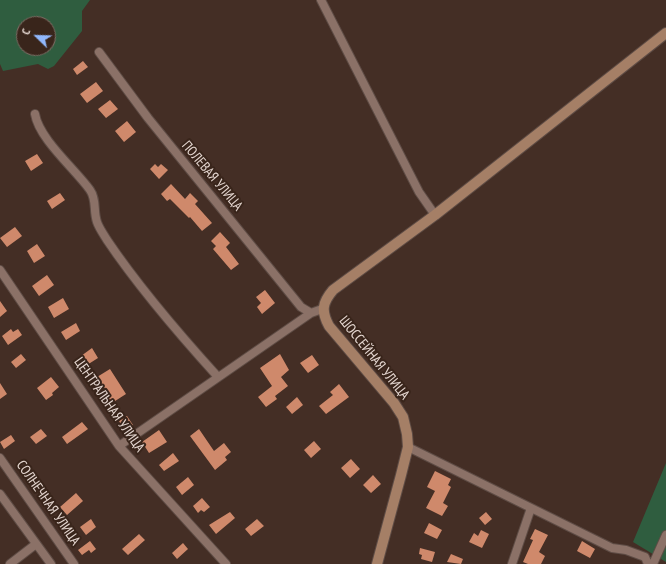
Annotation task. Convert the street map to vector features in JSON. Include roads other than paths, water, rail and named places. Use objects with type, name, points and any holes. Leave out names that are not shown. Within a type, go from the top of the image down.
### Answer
[{"type":"main road","points":[[322,309],[325,300],[333,290],[435,215],[666,33]]},
{"type":"main road","name":"ШОССЕЙНАЯ УЛИЦА","points":[[322,309],[329,326],[394,402],[403,417],[407,434],[408,448],[377,564]]},
{"type":"street","points":[[321,0],[419,192],[435,215]]},
{"type":"street","name":"ПОЛЕВАЯ УЛИЦА","points":[[99,52],[148,118],[301,307],[311,313]]},
{"type":"street","points":[[35,114],[36,121],[60,156],[89,189],[94,197],[97,221],[107,240],[153,302],[218,377]]},
{"type":"street","name":"ЦЕНТРАЛЬНАЯ УЛИЦА","points":[[0,270],[119,446],[226,564]]},
{"type":"street","points":[[119,446],[311,313],[322,309]]},
{"type":"street","points":[[408,448],[612,548],[626,550],[644,557],[648,564]]},
{"type":"street","name":"СОЛНЕЧНАЯ УЛИЦА","points":[[0,458],[74,564]]},
{"type":"street","points":[[0,494],[51,564]]},
{"type":"street","points":[[512,564],[532,508]]},
{"type":"street","points":[[653,564],[666,535]]},
{"type":"street","points":[[10,564],[36,544]]}]
